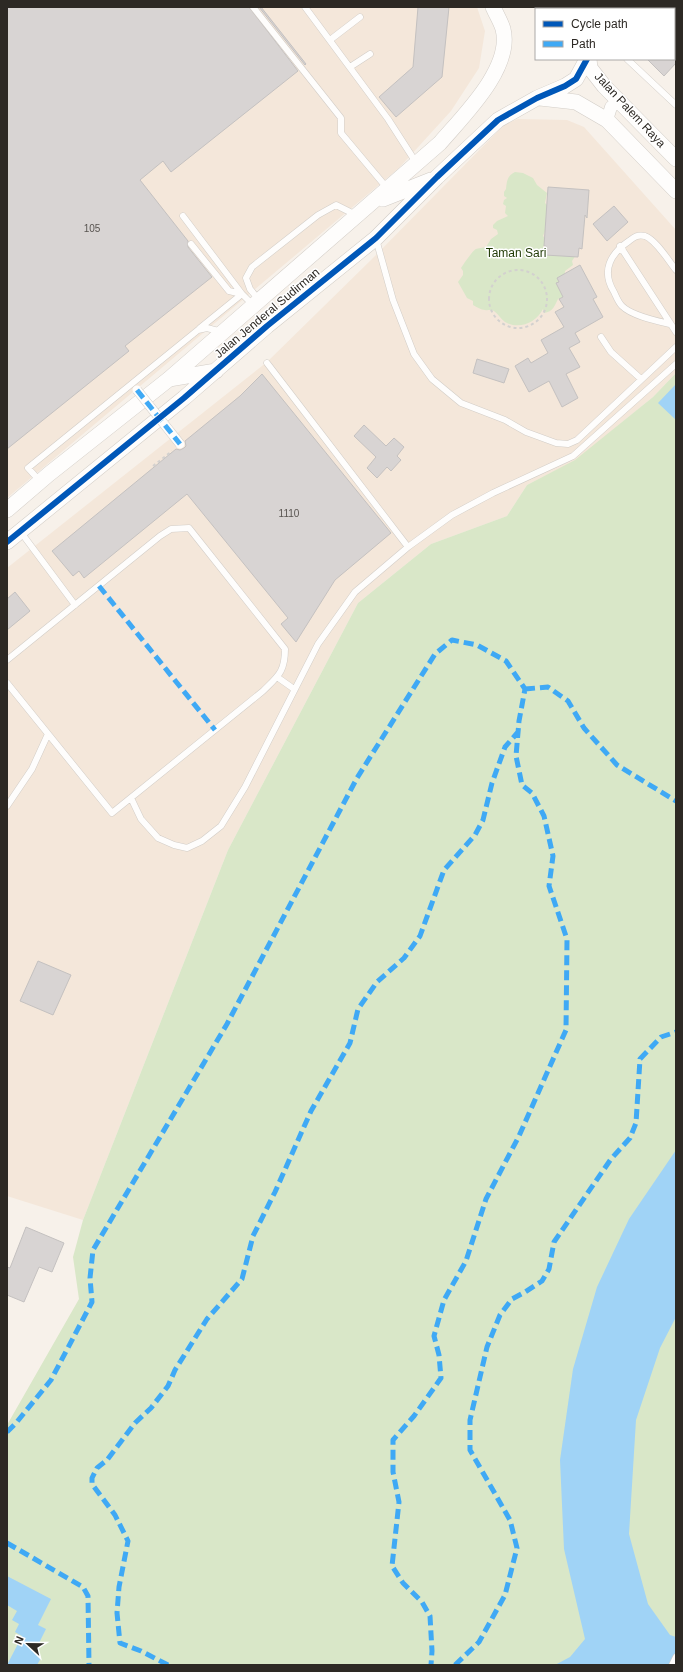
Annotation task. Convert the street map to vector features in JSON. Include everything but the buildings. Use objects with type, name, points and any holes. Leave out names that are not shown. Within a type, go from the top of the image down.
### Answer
[{"type":"street","name":"Jalan Jenderal Sudirman","points":[[7,510],[49,474],[169,379],[222,332],[251,300],[358,215],[440,143],[477,100],[496,72],[503,50],[504,30],[493,7]]},
{"type":"street","name":"Jalan Palem Raya","points":[[537,98],[565,86],[576,79],[587,60]]},
{"type":"street","name":"Jalan Palem Raya","points":[[588,60],[590,68],[604,86],[676,159]]},
{"type":"street","name":"Jalan Jenderal Sudirman","points":[[7,542],[217,370],[267,326],[376,238],[437,177],[498,120],[537,98]]},
{"type":"street","name":"Jalan Palem Raya","points":[[537,98],[576,102],[607,120],[676,192]]},
{"type":"street","points":[[607,120],[611,107],[616,103],[621,102]]},
{"type":"street","points":[[373,202],[437,177]]},
{"type":"street","points":[[169,379],[217,370]]},
{"type":"street","points":[[137,390],[180,444]]},
{"type":"lane","points":[[253,7],[341,118],[341,133],[388,189]]},
{"type":"lane","points":[[305,7],[388,119],[417,164]]},
{"type":"lane","points":[[330,40],[360,16]]},
{"type":"lane","points":[[350,67],[370,54]]},
{"type":"lane","points":[[628,60],[675,101]]},
{"type":"lane","points":[[251,300],[250,289],[246,278],[252,267],[318,215],[336,205],[358,215]]},
{"type":"lane","points":[[183,216],[251,300]]},
{"type":"lane","points":[[670,324],[651,320],[631,312],[622,306],[610,286],[607,276],[608,266],[610,259],[620,246],[635,236],[640,235],[652,240],[676,270]]},
{"type":"lane","points":[[376,238],[393,300],[414,354],[432,379],[461,403],[505,420],[526,432],[556,443],[568,444],[577,440],[676,347]]},
{"type":"lane","points":[[191,244],[229,291],[251,300]]},
{"type":"lane","points":[[620,246],[676,332]]},
{"type":"lane","points":[[7,504],[38,479],[28,468],[198,330],[251,300]]},
{"type":"lane","points":[[198,330],[207,328],[222,332]]},
{"type":"lane","points":[[601,337],[611,352],[641,379]]},
{"type":"lane","points":[[267,363],[408,547]]},
{"type":"lane","points":[[131,798],[141,819],[158,838],[174,845],[187,848],[202,841],[221,826],[245,787],[318,644],[355,592],[408,547],[452,515],[493,492],[574,456],[676,364]]},
{"type":"lane","points":[[7,660],[160,536],[171,529],[189,528],[285,649],[285,663],[277,678],[112,813],[7,683]]},
{"type":"lane","points":[[20,531],[75,605]]},
{"type":"lane","points":[[277,678],[294,689]]},
{"type":"lane","points":[[7,806],[32,769],[48,734]]},
{"type":"lane","points":[[672,1665],[676,1657]]},
{"type":"path","points":[[513,270],[520,270],[533,273],[539,278],[544,285],[548,300],[544,313],[538,321],[532,325],[520,329],[506,326],[499,321],[492,313],[489,296],[494,283],[499,277],[513,270]]},
{"type":"path","points":[[153,466],[180,444]]},
{"type":"shaded area","points":[[7,7],[477,7],[485,31],[479,68],[451,111],[399,168],[7,498]]},
{"type":"shaded area","points":[[518,119],[567,120],[584,127],[676,230],[676,373],[653,397],[575,461],[527,485],[507,516],[431,544],[358,603],[228,850],[83,1220],[7,1196],[7,568],[267,362],[372,259],[505,124]]},
{"type":"green space","name":"Taman Sari","points":[[515,172],[523,173],[533,178],[537,185],[547,193],[545,203],[548,206],[545,227],[548,229],[545,231],[543,236],[546,239],[543,248],[546,251],[576,255],[572,261],[573,265],[565,271],[563,297],[558,299],[550,311],[544,313],[543,309],[532,321],[521,325],[505,322],[494,311],[482,310],[473,305],[473,301],[467,298],[458,282],[463,275],[461,268],[470,255],[476,249],[486,247],[491,239],[498,234],[497,230],[493,228],[493,225],[497,221],[508,216],[505,213],[506,206],[503,204],[504,200],[507,198],[504,196],[504,192],[509,177]]},
{"type":"green space","points":[[676,373],[676,1665],[7,1665],[7,1425],[79,1299],[73,1257],[83,1220],[228,850],[358,603],[431,544],[507,516],[527,485],[575,460],[653,397]]},
{"type":"water","points":[[676,384],[676,420],[658,403]]},
{"type":"water","points":[[676,1150],[676,1317],[660,1348],[636,1420],[629,1534],[648,1604],[670,1635],[676,1637],[676,1665],[555,1665],[570,1657],[585,1639],[564,1549],[560,1460],[573,1369],[597,1287],[629,1219]]},
{"type":"water","points":[[7,1576],[51,1599],[38,1625],[46,1629],[34,1653],[41,1658],[37,1665],[7,1665],[22,1636],[15,1632],[19,1624],[12,1620],[17,1611],[7,1605]]},
{"type":"marked path","points":[[137,390],[180,444]]},
{"type":"marked path","points":[[99,586],[215,730]]},
{"type":"marked path","points":[[7,1432],[51,1380],[92,1302],[90,1278],[93,1250],[227,1024],[357,778],[435,654],[452,640],[477,645],[506,661],[525,689],[519,721],[516,756],[522,785],[532,793],[544,816],[553,856],[549,886],[567,939],[566,1030],[519,1136],[486,1199],[466,1261],[444,1300],[434,1336],[439,1355],[441,1378],[414,1416],[393,1440],[393,1472],[399,1502],[392,1566],[403,1583],[422,1602],[430,1616],[432,1651],[431,1665]]},
{"type":"marked path","points":[[525,689],[548,687],[568,701],[584,728],[617,765],[676,801]]},
{"type":"marked path","points":[[168,1665],[141,1651],[120,1643],[117,1613],[119,1587],[128,1541],[115,1515],[92,1484],[92,1478],[97,1468],[107,1460],[135,1423],[151,1408],[168,1386],[175,1370],[207,1319],[242,1279],[253,1236],[275,1192],[311,1111],[350,1043],[358,1009],[377,982],[404,958],[420,936],[444,870],[475,835],[483,820],[492,783],[505,747],[518,732]]},
{"type":"marked path","points":[[455,1665],[479,1642],[505,1595],[517,1548],[510,1520],[470,1450],[470,1420],[487,1347],[500,1315],[512,1299],[542,1281],[549,1269],[554,1242],[611,1159],[630,1138],[636,1123],[640,1059],[661,1037],[676,1032]]},
{"type":"marked path","points":[[7,1543],[83,1587],[88,1596],[89,1665]]},
{"type":"cycle path","points":[[7,542],[184,398],[267,326],[376,238],[437,177],[498,120],[537,98],[565,86],[576,79],[586,60]]}]
